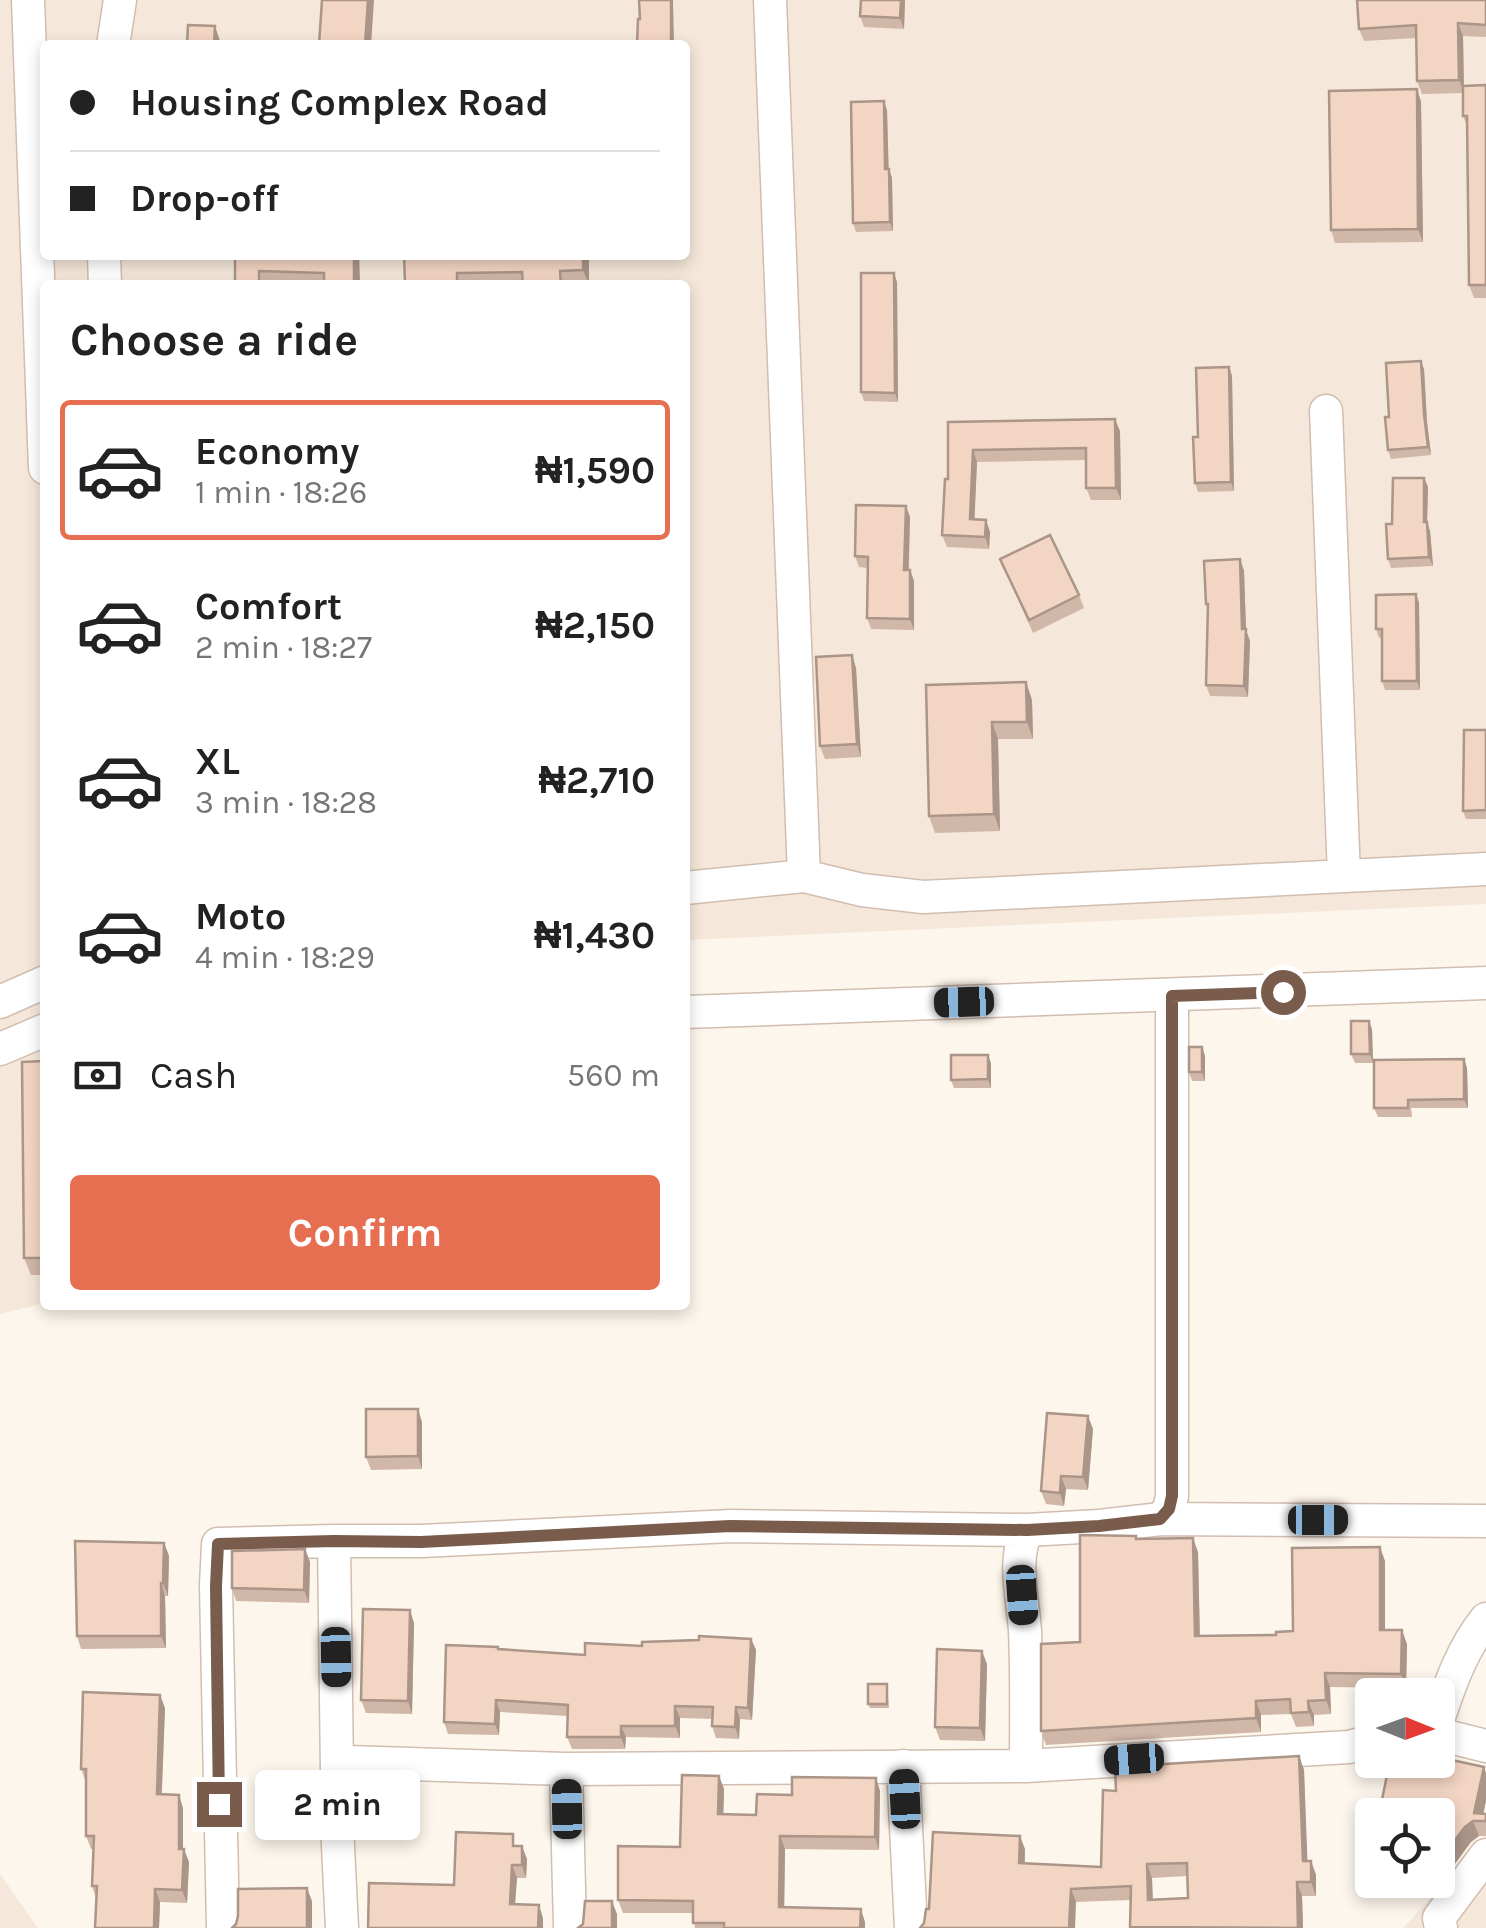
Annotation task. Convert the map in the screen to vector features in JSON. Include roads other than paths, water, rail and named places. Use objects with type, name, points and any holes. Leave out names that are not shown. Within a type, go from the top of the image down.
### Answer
[{"type":"street","points":[[28,0],[40,330]]},
{"type":"street","points":[[115,40],[120,0]]},
{"type":"street","points":[[770,0],[804,876]]},
{"type":"street","points":[[1326,412],[1344,876]]},
{"type":"street","points":[[690,887],[804,876],[862,890],[923,896],[1486,870]]},
{"type":"street","points":[[690,1012],[1486,983]]},
{"type":"street","points":[[0,1002],[40,984]]},
{"type":"street","points":[[1160,1519],[1169,1509],[1172,1496],[1172,996]]},
{"type":"street","points":[[0,1049],[40,1032]]},
{"type":"street","points":[[223,1928],[216,1625],[218,1544],[421,1542],[730,1526],[1027,1530],[1160,1519],[1486,1521]]},
{"type":"street","points":[[1026,1766],[1025,1632],[1019,1558],[1027,1530]]},
{"type":"street","points":[[334,1541],[336,1784],[342,1928]]},
{"type":"street","points":[[1451,1678],[1486,1619]]},
{"type":"street","points":[[1455,1738],[1486,1746]]},
{"type":"street","points":[[338,1772],[348,1762],[362,1761],[566,1769],[1026,1766],[1355,1745]]},
{"type":"street","points":[[903,1766],[911,1928]]},
{"type":"street","points":[[566,1769],[570,1928]]},
{"type":"street","points":[[1441,1928],[1439,1918],[1486,1855]]}]
